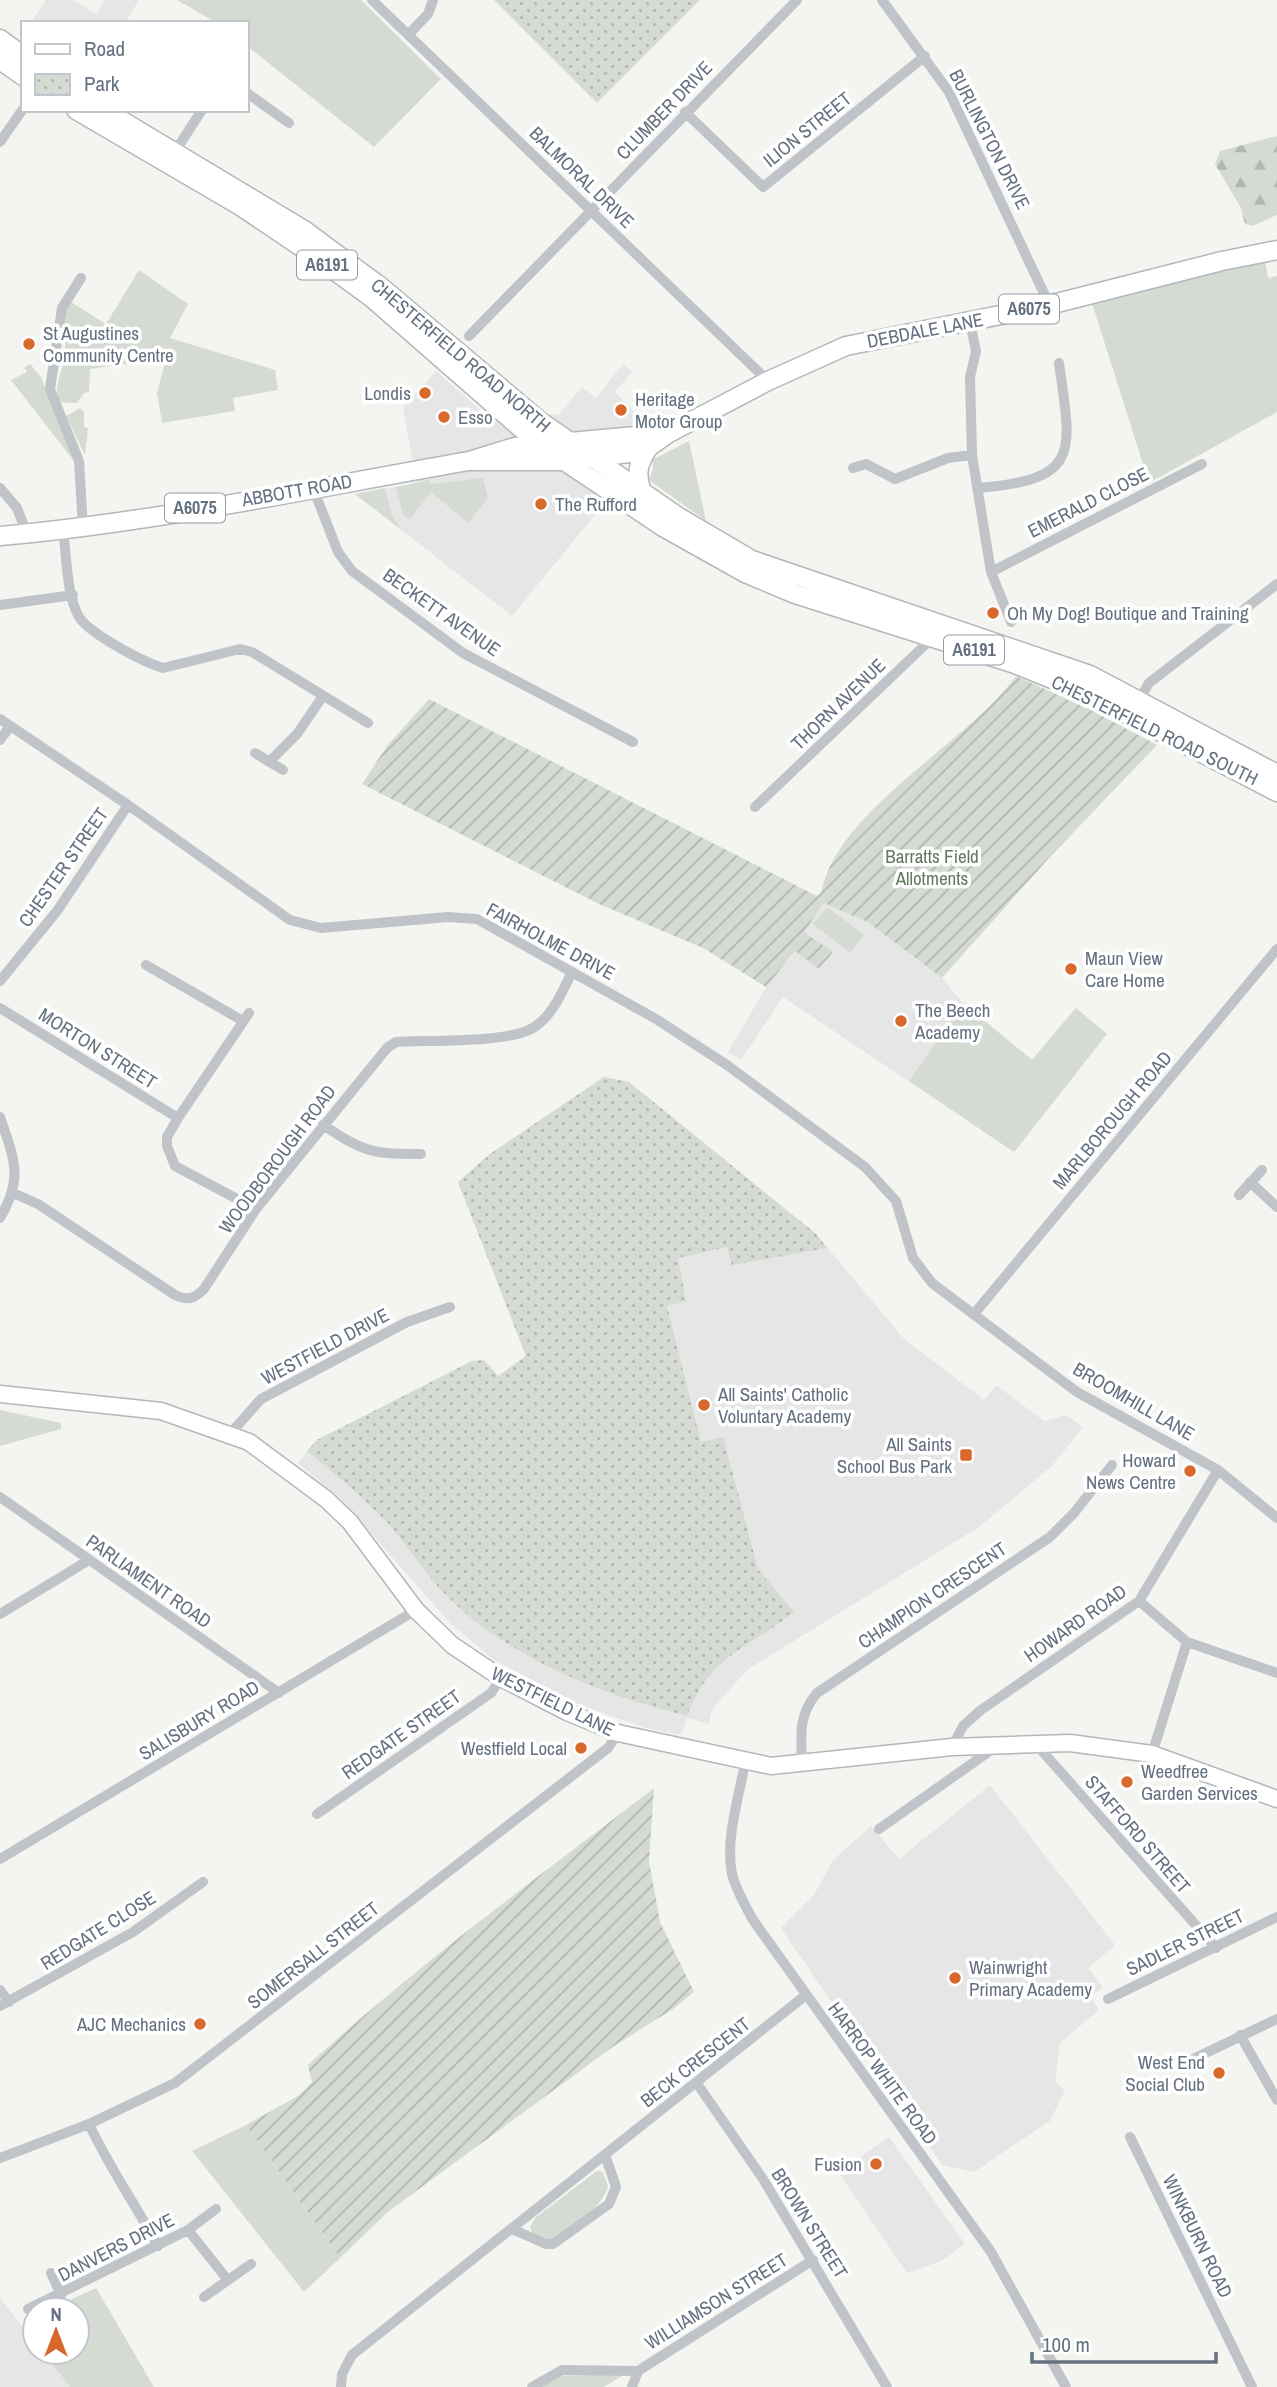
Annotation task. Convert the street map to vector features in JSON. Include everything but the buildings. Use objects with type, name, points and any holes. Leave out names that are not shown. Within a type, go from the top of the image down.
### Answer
[{"type":"main road","points":[[0,39],[21,55]]},
{"type":"main road","points":[[0,60],[21,75]]},
{"type":"main road","name":"CHESTERFIELD ROAD NORTH","points":[[80,112],[171,158],[315,238],[381,287],[537,420],[569,442]]},
{"type":"main road","name":"CHESTERFIELD ROAD NORTH","points":[[107,112],[372,298],[539,444]]},
{"type":"main road","name":"DEBDALE LANE","points":[[593,457],[649,447],[669,433],[768,381],[846,346],[970,322],[1277,250]]},
{"type":"main road","points":[[489,453],[500,444],[505,434],[502,417],[496,405]]},
{"type":"main road","name":"DEBDALE LANE","points":[[569,442],[669,433]]},
{"type":"main road","name":"A6075","points":[[539,444],[569,442]]},
{"type":"main road","name":"CHESTERFIELD ROAD SOUTH","points":[[569,442],[642,493],[752,560],[931,628],[1131,715],[1276,784]]},
{"type":"main road","name":"CHESTERFIELD ROAD SOUTH","points":[[539,444],[663,527],[746,573],[795,594],[931,628],[1090,675],[1140,699],[1276,784]]},
{"type":"main road","name":"ABBOTT ROAD","points":[[469,461],[489,453],[539,444]]},
{"type":"main road","points":[[642,493],[637,479],[638,465],[649,447]]},
{"type":"main road","name":"A6075","points":[[563,461],[593,457]]},
{"type":"main road","name":"ABBOTT ROAD","points":[[0,536],[83,528],[469,461],[563,461]]},
{"type":"street","name":"BALMORAL DRIVE","points":[[372,0],[768,381]]},
{"type":"street","points":[[408,35],[428,14],[433,0]]},
{"type":"street","name":"CLUMBER DRIVE","points":[[469,336],[797,0]]},
{"type":"street","name":"BURLINGTON DRIVE","points":[[882,0],[949,92],[1049,304]]},
{"type":"street","name":"ILION STREET","points":[[685,112],[763,187],[925,57]]},
{"type":"street","points":[[248,94],[289,123]]},
{"type":"street","points":[[0,142],[21,112]]},
{"type":"street","points":[[171,158],[201,112]]},
{"type":"street","points":[[81,278],[62,308],[50,389],[79,461],[83,528]]},
{"type":"street","points":[[970,322],[976,351],[970,377],[972,455],[991,572],[1011,622]]},
{"type":"street","points":[[977,488],[1032,480],[1054,468],[1069,439],[1058,396],[1059,363]]},
{"type":"street","points":[[853,468],[866,464],[895,479],[948,458],[972,455]]},
{"type":"street","name":"EMERALD CLOSE","points":[[991,572],[1202,464]]},
{"type":"street","points":[[0,488],[17,508],[27,534]]},
{"type":"street","name":"BECKETT AVENUE","points":[[313,488],[338,552],[352,571],[463,653],[633,742]]},
{"type":"street","points":[[63,531],[75,608],[85,624],[153,665],[173,668],[240,649],[252,652],[368,723]]},
{"type":"street","points":[[1131,715],[1149,682],[1277,584]]},
{"type":"street","points":[[0,605],[73,595]]},
{"type":"street","name":"THORN AVENUE","points":[[755,807],[926,644],[931,628]]},
{"type":"street","points":[[269,762],[297,734],[323,696]]},
{"type":"street","points":[[0,740],[5,723]]},
{"type":"street","name":"FAIRHOLME DRIVE","points":[[5,723],[128,805],[290,920],[321,928],[447,917],[477,919],[656,1019],[727,1065],[865,1167],[896,1201],[912,1258],[932,1283],[974,1314]]},
{"type":"street","points":[[255,753],[283,770]]},
{"type":"street","name":"CHESTER STREET","points":[[0,981],[57,911],[128,805]]},
{"type":"street","name":"MARLBOROUGH ROAD","points":[[974,1314],[1277,949]]},
{"type":"street","points":[[146,965],[246,1017],[167,1137],[169,1156],[175,1166],[256,1209]]},
{"type":"street","name":"WOODBOROUGH ROAD","points":[[13,1193],[38,1204],[184,1299],[195,1298],[204,1290],[256,1209],[387,1048],[396,1042],[514,1036],[524,1032],[533,1028],[551,1011],[572,972]]},
{"type":"street","name":"MORTON STREET","points":[[0,1008],[178,1118]]},
{"type":"street","points":[[0,1117],[16,1174],[13,1193],[0,1217]]},
{"type":"street","points":[[323,1125],[361,1150],[378,1154],[421,1154]]},
{"type":"street","points":[[1239,1195],[1262,1170]]},
{"type":"street","points":[[1250,1182],[1277,1208]]},
{"type":"street","name":"WESTFIELD DRIVE","points":[[229,1435],[261,1399],[407,1322],[450,1307]]},
{"type":"street","name":"BROOMHILL LANE","points":[[974,1314],[1080,1388],[1176,1440],[1277,1518]]},
{"type":"street","name":"WESTFIELD LANE","points":[[0,1394],[160,1411],[249,1443],[326,1499],[350,1522],[416,1610],[452,1645],[501,1678],[567,1712],[618,1733],[745,1763],[771,1766],[951,1747],[1070,1744],[1152,1754],[1277,1799]]},
{"type":"street","name":"CHAMPION CRESCENT","points":[[802,1764],[801,1721],[805,1707],[817,1693],[1049,1537],[1074,1513],[1112,1465]]},
{"type":"street","name":"HOWARD ROAD","points":[[951,1747],[963,1726],[981,1710],[1139,1601],[1218,1470]]},
{"type":"street","name":"PARLIAMENT ROAD","points":[[0,1497],[279,1693]]},
{"type":"street","points":[[0,1614],[89,1560]]},
{"type":"street","points":[[1139,1601],[1187,1642],[1277,1673]]},
{"type":"street","name":"SALISBURY ROAD","points":[[0,1858],[416,1610]]},
{"type":"street","points":[[1152,1754],[1187,1642]]},
{"type":"street","name":"REDGATE STREET","points":[[317,1814],[491,1693],[501,1678]]},
{"type":"street","name":"SOMERSALL STREET","points":[[0,2158],[89,2124],[175,2083],[608,1748],[618,1733]]},
{"type":"street","name":"STAFFORD STREET","points":[[1035,1743],[1216,1948]]},
{"type":"street","points":[[879,1829],[998,1745]]},
{"type":"street","name":"HARROP WHITE ROAD","points":[[745,1763],[732,1842],[732,1873],[752,1920],[991,2252],[1066,2387]]},
{"type":"street","name":"REDGATE CLOSE","points":[[0,1990],[4,2004],[134,1932],[203,1882]]},
{"type":"street","name":"SADLER STREET","points":[[1108,1999],[1277,1917]]},
{"type":"street","name":"BECK CRESCENT","points":[[341,2387],[342,2374],[352,2356],[806,1996]]},
{"type":"street","points":[[1192,2059],[1277,2019]]},
{"type":"street","points":[[1240,2035],[1277,2100]]},
{"type":"street","name":"BROWN STREET","points":[[696,2082],[763,2179],[887,2387]]},
{"type":"street","points":[[89,2124],[108,2165],[132,2198],[158,2246]]},
{"type":"street","name":"WINKBURN ROAD","points":[[1130,2137],[1252,2387]]},
{"type":"street","points":[[512,2229],[546,2244],[553,2244],[609,2204],[616,2187],[605,2155]]},
{"type":"street","name":"DANVERS DRIVE","points":[[61,2295],[188,2230],[216,2209]]},
{"type":"street","points":[[188,2230],[227,2279]]},
{"type":"street","name":"WILLIAMSON STREET","points":[[532,2387],[562,2370],[638,2371],[813,2260]]},
{"type":"street","points":[[204,2297],[251,2264]]},
{"type":"street","points":[[51,2273],[61,2295]]},
{"type":"street","name":"WILLIAMSON STREET","points":[[632,2387],[638,2371]]},
{"type":"shaded area","points":[[46,0],[74,0],[94,13],[98,12],[105,0],[139,0],[126,21],[31,21]]},
{"type":"shaded area","points":[[623,364],[632,372],[615,392],[644,422],[603,505],[512,616],[355,494],[417,483],[403,408],[436,371],[486,415],[558,415],[582,387],[596,398]]},
{"type":"shaded area","name":"The Beech Academy","points":[[824,903],[869,923],[942,978],[963,1003],[1032,1060],[1076,1008],[1107,1034],[1014,1152],[783,997],[741,1060],[728,1052],[766,987],[796,951],[832,952],[803,932]]},
{"type":"shaded area","name":"All Saints' Catholic Voluntary Academy","points":[[604,1077],[629,1082],[816,1234],[904,1339],[984,1400],[996,1385],[1044,1421],[1066,1415],[1083,1427],[1052,1466],[979,1527],[748,1669],[712,1709],[709,1724],[687,1718],[683,1731],[678,1735],[642,1727],[578,1704],[494,1660],[450,1623],[340,1498],[298,1463],[317,1440],[472,1361],[484,1360],[498,1376],[526,1356],[458,1182],[490,1154]]},
{"type":"shaded area","name":"Wainwright Primary Academy","points":[[990,1785],[1115,1945],[1088,1968],[1103,1988],[1090,1995],[1099,2010],[1060,2043],[1055,2082],[1065,2090],[1050,2121],[974,2172],[942,2165],[781,1928],[814,1895],[833,1860],[871,1826],[899,1859]]},
{"type":"shaded area","points":[[889,2137],[965,2244],[941,2261],[907,2273],[838,2172]]},
{"type":"shaded area","points":[[0,2298],[21,2324],[21,2366],[54,2366],[70,2387],[0,2387]]},
{"type":"green space","points":[[177,0],[361,0],[441,79],[374,147],[248,47],[248,21],[214,21]]},
{"type":"green space","points":[[494,0],[700,0],[597,103]]},
{"type":"green space","points":[[1277,136],[1277,215],[1252,226],[1245,224],[1241,208],[1215,164],[1220,151]]},
{"type":"green space","points":[[1265,260],[1268,278],[1277,276],[1277,412],[1149,483],[1091,300]]},
{"type":"green space","points":[[139,270],[188,304],[170,338],[275,370],[278,390],[233,398],[235,411],[162,423],[157,393],[166,358],[90,369],[89,392],[84,393],[77,403],[59,402],[57,389],[64,359],[65,320],[69,301],[106,324]]},
{"type":"green space","points":[[30,364],[41,377],[74,461],[11,380],[27,372],[24,368]]},
{"type":"green space","points":[[80,408],[84,412],[84,427],[88,428],[85,455],[66,416]]},
{"type":"green space","points":[[689,441],[706,521],[649,480],[653,469],[652,460]]},
{"type":"green space","points":[[483,478],[488,498],[468,523],[431,492],[410,519],[403,515],[396,487],[429,480],[430,484]]},
{"type":"green space","points":[[385,488],[392,516],[402,530],[355,494]]},
{"type":"green space","name":"Barratts Field Allotments","points":[[1016,676],[1091,710],[1157,745],[1048,859],[942,978],[869,923],[824,903],[804,932],[833,952],[819,969],[795,951],[766,987],[703,948],[599,904],[362,784],[387,746],[429,699],[817,896],[821,893],[832,862],[851,833],[877,805],[994,702]]},
{"type":"green space","points":[[827,907],[864,935],[850,953],[813,924]]},
{"type":"green space","points":[[963,1003],[1032,1060],[1076,1008],[1107,1034],[1014,1152],[909,1081]]},
{"type":"green space","name":"All Saints' Catholic Voluntary Academy","points":[[604,1077],[629,1082],[816,1234],[827,1248],[732,1265],[727,1247],[678,1258],[686,1301],[667,1306],[701,1442],[723,1437],[758,1569],[794,1612],[719,1666],[696,1695],[687,1716],[592,1686],[503,1641],[451,1600],[387,1522],[307,1451],[317,1440],[472,1361],[484,1360],[498,1376],[526,1356],[458,1182],[490,1154]]},
{"type":"green space","points":[[0,1410],[61,1423],[61,1429],[0,1446]]},
{"type":"green space","points":[[654,1788],[649,1861],[660,1922],[694,1992],[673,2009],[614,2046],[389,2211],[340,2258],[246,2125],[298,2096],[312,2082],[308,2065],[349,2028],[478,1923]]},
{"type":"green space","points":[[246,2125],[340,2258],[304,2292],[192,2151]]},
{"type":"green space","points":[[598,2170],[603,2173],[608,2186],[606,2193],[587,2216],[556,2238],[547,2239],[533,2235],[530,2227],[535,2218]]},
{"type":"green space","points":[[96,2288],[154,2387],[70,2387],[54,2366],[91,2366],[91,2296],[78,2296]]},
{"type":"green space","points":[[561,2376],[622,2376],[604,2387],[541,2387]]},
{"type":"place","name":"St Augustines Community Centre","points":[[29,344]]},
{"type":"place","name":"Londis","points":[[425,393]]},
{"type":"place","name":"Heritage Motor Group","points":[[621,410]]},
{"type":"place","name":"Esso","points":[[444,417]]},
{"type":"place","name":"The Rufford","points":[[541,504]]},
{"type":"place","name":"Oh My Dog! Boutique and Training","points":[[993,613]]},
{"type":"place","name":"Maun View Care Home","points":[[1071,969]]},
{"type":"place","name":"The Beech Academy","points":[[901,1021]]},
{"type":"place","name":"All Saints' Catholic Voluntary Academy","points":[[704,1405]]},
{"type":"place","name":"All Saints School Bus Park","points":[[966,1455]]},
{"type":"place","name":"Howard News Centre","points":[[1190,1471]]},
{"type":"place","name":"Westfield Local","points":[[581,1748]]},
{"type":"place","name":"Weedfree Garden Services","points":[[1127,1782]]},
{"type":"place","name":"Wainwright Primary Academy","points":[[955,1978]]},
{"type":"place","name":"AJC Mechanics","points":[[200,2024]]},
{"type":"place","name":"West End Social Club","points":[[1219,2073]]},
{"type":"place","name":"Fusion","points":[[876,2164]]}]
